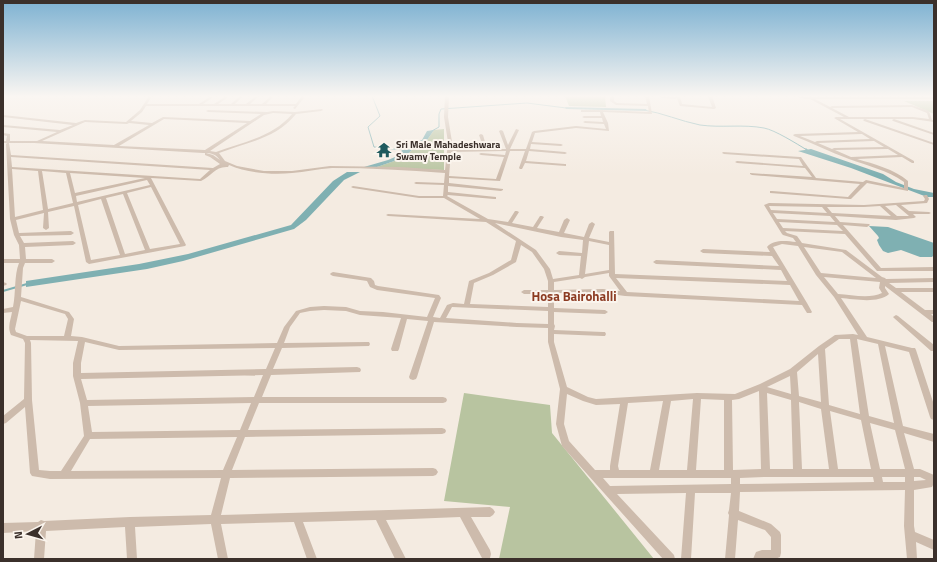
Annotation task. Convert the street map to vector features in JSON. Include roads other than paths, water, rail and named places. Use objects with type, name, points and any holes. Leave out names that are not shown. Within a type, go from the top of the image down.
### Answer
[{"type":"street","points":[[60,122],[77,124]]},
{"type":"street","points":[[37,142],[83,122]]},
{"type":"street","points":[[112,122],[153,124]]},
{"type":"street","points":[[114,146],[157,122]]},
{"type":"street","points":[[204,153],[252,122]]},
{"type":"street","points":[[6,143],[216,153],[274,133],[284,122]]},
{"type":"street","points":[[445,195],[450,151],[447,122]]},
{"type":"street","points":[[521,168],[535,131],[580,127],[608,130],[606,123],[590,122]]},
{"type":"street","points":[[844,122],[913,162]]},
{"type":"street","points":[[873,122],[934,144]]},
{"type":"street","points":[[899,122],[934,134]]},
{"type":"street","points":[[123,127],[128,123]]},
{"type":"street","points":[[3,126],[61,131]]},
{"type":"street","points":[[6,143],[37,142],[204,153],[212,155],[220,163],[231,168],[255,174],[284,175],[319,170],[370,169],[448,174],[498,180],[508,150],[517,130]]},
{"type":"street","points":[[501,131],[508,150]]},
{"type":"street","points":[[752,174],[864,183],[866,181],[906,188],[906,180],[901,177],[795,135],[863,133]]},
{"type":"street","points":[[3,134],[8,135],[6,143],[13,219],[17,235],[22,245],[23,261],[20,268],[18,298],[12,329],[13,333],[26,338],[82,339],[119,348],[280,344],[367,344]]},
{"type":"street","points":[[481,135],[486,150]]},
{"type":"street","points":[[813,142],[876,140]]},
{"type":"street","points":[[530,143],[560,145]]},
{"type":"street","points":[[830,150],[889,148]]},
{"type":"street","points":[[450,151],[528,150],[565,154]]},
{"type":"street","points":[[450,151],[507,156]]},
{"type":"street","points":[[216,153],[224,162],[240,168],[258,172],[284,172],[324,167],[348,169]]},
{"type":"street","points":[[724,153],[800,158],[816,179]]},
{"type":"street","points":[[8,156],[214,169]]},
{"type":"street","points":[[850,158],[903,156]]},
{"type":"street","points":[[523,162],[565,165]]},
{"type":"street","points":[[737,162],[806,167]]},
{"type":"street","points":[[3,166],[148,178],[201,180],[214,169],[222,165]]},
{"type":"street","points":[[40,170],[46,211],[46,228]]},
{"type":"street","points":[[68,172],[89,262],[183,245],[148,178]]},
{"type":"street","points":[[74,195],[148,178]]},
{"type":"street","points":[[416,183],[446,184],[501,190]]},
{"type":"street","points":[[772,192],[849,198],[864,183]]},
{"type":"street","points":[[13,219],[151,186]]},
{"type":"street","points":[[353,187],[419,197],[445,195],[494,198]]},
{"type":"street","points":[[124,192],[148,251]]},
{"type":"street","points":[[445,195],[534,251],[547,269],[551,281],[551,342],[564,389],[560,424],[565,443],[670,559]]},
{"type":"street","points":[[864,338],[836,296],[819,275],[795,237],[787,235],[770,211],[767,204],[864,206],[925,202],[927,199],[925,196]]},
{"type":"street","points":[[103,197],[123,256]]},
{"type":"street","points":[[770,211],[896,218],[914,217],[897,204]]},
{"type":"street","points":[[823,205],[879,270],[884,281],[882,288],[886,294],[872,298],[836,296]]},
{"type":"street","points":[[880,205],[896,218]]},
{"type":"street","points":[[864,206],[876,217]]},
{"type":"street","points":[[509,224],[517,212]]},
{"type":"street","points":[[908,212],[929,213]]},
{"type":"street","points":[[388,215],[485,220],[612,244]]},
{"type":"street","points":[[534,229],[542,217]]},
{"type":"street","points":[[561,235],[567,220]]},
{"type":"street","points":[[777,220],[867,225]]},
{"type":"street","points":[[582,277],[586,240],[592,224]]},
{"type":"street","points":[[782,229],[848,233]]},
{"type":"street","points":[[612,232],[612,274],[625,294]]},
{"type":"street","points":[[17,235],[71,233]]},
{"type":"street","points":[[467,305],[471,282],[491,274],[514,261],[519,241]]},
{"type":"street","points":[[809,312],[770,247],[772,245],[782,242],[844,251],[934,320]]},
{"type":"street","points":[[22,245],[73,243]]},
{"type":"street","points":[[703,251],[774,254]]},
{"type":"street","points":[[559,252],[584,255]]},
{"type":"street","points":[[3,261],[52,261]]},
{"type":"street","points":[[656,262],[783,268]]},
{"type":"street","points":[[879,270],[934,269]]},
{"type":"street","points":[[334,274],[369,279],[372,286],[377,288],[437,296],[438,298],[413,377]]},
{"type":"street","points":[[551,281],[612,274],[792,283]]},
{"type":"street","points":[[819,275],[884,281],[934,280]]},
{"type":"street","points":[[896,290],[934,290]]},
{"type":"street","points":[[524,292],[598,291],[625,294],[804,303]]},
{"type":"street","points":[[18,298],[66,313],[71,319],[67,339]]},
{"type":"street","points":[[442,320],[450,305],[605,312]]},
{"type":"street","points":[[223,559],[215,520],[226,474],[287,327],[293,318],[302,310],[335,308],[360,314],[517,325],[603,334]]},
{"type":"street","points":[[3,311],[15,309]]},
{"type":"street","points":[[924,312],[934,312]]},
{"type":"street","points":[[395,349],[405,316]]},
{"type":"street","points":[[896,317],[934,349]]},
{"type":"street","points":[[564,389],[596,402],[697,396],[736,396],[763,388],[793,371],[837,336],[853,336],[910,348],[913,351],[934,417]]},
{"type":"street","points":[[853,336],[866,419],[876,473],[880,486]]},
{"type":"street","points":[[26,338],[28,343],[28,400],[35,472],[45,474],[433,472]]},
{"type":"street","points":[[64,474],[88,436],[84,403],[77,376],[77,363],[82,339]]},
{"type":"street","points":[[881,342],[910,473],[910,535],[912,559]]},
{"type":"street","points":[[820,348],[823,359],[825,406],[834,474]]},
{"type":"street","points":[[77,376],[357,370]]},
{"type":"street","points":[[793,371],[798,474]]},
{"type":"street","points":[[763,388],[934,438]]},
{"type":"street","points":[[763,388],[766,474]]},
{"type":"street","points":[[691,474],[697,396]]},
{"type":"street","points":[[728,397],[732,474],[736,488],[730,559]]},
{"type":"street","points":[[654,474],[668,398]]},
{"type":"street","points":[[3,421],[28,400]]},
{"type":"street","points":[[84,403],[256,400],[443,400]]},
{"type":"street","points":[[616,474],[614,466],[624,401]]},
{"type":"street","points":[[88,436],[442,431]]},
{"type":"street","points":[[593,474],[920,473],[933,479],[929,484],[909,486],[607,490]]},
{"type":"street","points":[[686,559],[691,489]]},
{"type":"street","points":[[3,528],[41,525],[130,522],[490,512]]},
{"type":"street","points":[[734,512],[768,527],[776,535],[776,553],[772,555],[762,555],[758,559]]},
{"type":"street","points":[[463,513],[486,554]]},
{"type":"street","points":[[379,516],[401,559]]},
{"type":"street","points":[[297,518],[312,559]]},
{"type":"street","points":[[130,522],[132,559]]},
{"type":"street","points":[[39,559],[41,525]]},
{"type":"street","points":[[910,535],[934,545]]},
{"type":"water","points":[[434,130],[425,143],[413,149],[403,158],[374,168],[364,167],[395,157],[407,146],[422,140],[427,131]]},
{"type":"water","points":[[811,149],[883,174],[896,182],[914,189],[934,193],[934,197],[927,197],[851,168],[798,151]]},
{"type":"water","points":[[347,172],[360,172],[344,180],[306,220],[294,229],[183,261],[147,269],[26,287],[26,281],[139,264],[188,254],[291,225],[333,181]]},
{"type":"water","points":[[869,226],[888,227],[934,243],[934,255],[932,257],[920,257],[901,250],[888,253],[883,251],[877,240],[879,238],[878,236]]},
{"type":"waterway","points":[[373,122],[368,127],[374,147],[405,150],[399,149]]},
{"type":"waterway","points":[[430,132],[439,127],[439,122]]},
{"type":"waterway","points":[[690,122],[700,125],[748,126],[769,129],[807,150]]},
{"type":"waterway","points":[[3,291],[27,284]]},
{"type":"place","name":"Sri Male Mahadeshwara Swamy Temple","points":[[384,150]]},
{"type":"district","name":"Hosa Bairohalli","points":[[574,296]]}]
